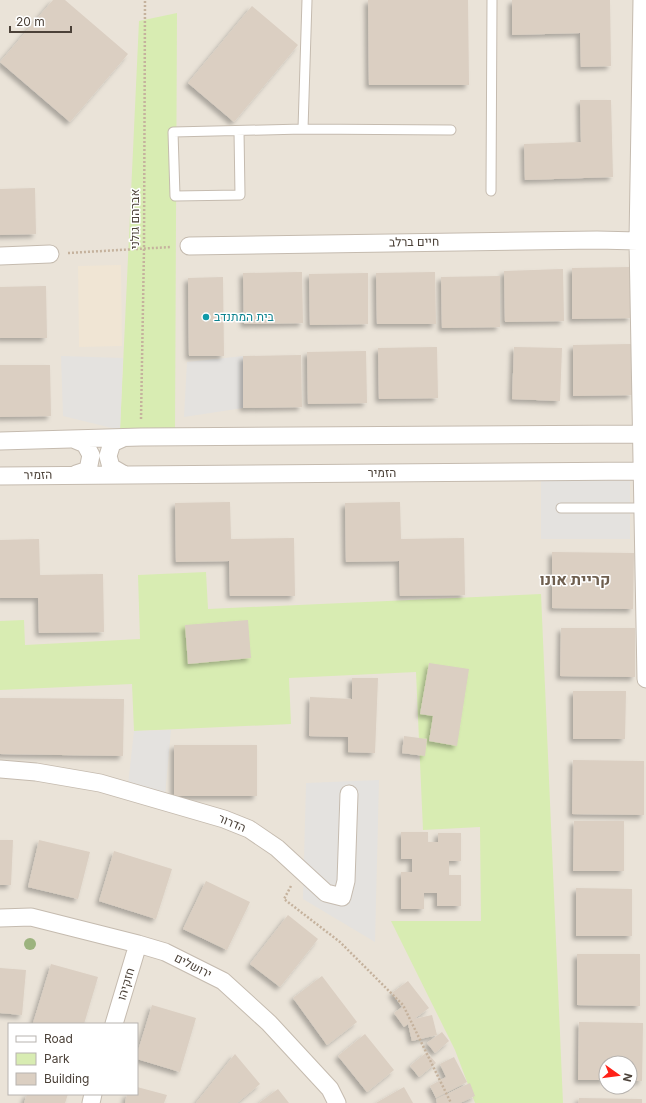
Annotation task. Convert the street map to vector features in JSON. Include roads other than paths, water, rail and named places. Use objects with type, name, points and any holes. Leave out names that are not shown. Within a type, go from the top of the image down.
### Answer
[{"type":"street","points":[[642,0],[638,241],[646,679]]},
{"type":"street","name":"חיים ברלב","points":[[189,246],[597,240],[638,241]]},
{"type":"street","points":[[0,256],[50,254]]},
{"type":"street","points":[[0,441],[141,437],[641,434]]},
{"type":"street","points":[[123,438],[112,443],[108,456],[112,467],[123,474]]},
{"type":"street","points":[[73,439],[85,444],[90,455],[88,470],[76,474]]},
{"type":"street","name":"הזמיר","points":[[0,476],[76,474],[642,471]]},
{"type":"street","name":"הדרור","points":[[0,769],[36,772],[100,783],[224,818],[249,829],[277,848],[326,893],[342,897],[346,881],[349,794]]},
{"type":"street","name":"ירושלים","points":[[0,918],[32,917],[138,944],[165,952],[223,981],[269,1023],[330,1089],[337,1103]]},
{"type":"street","name":"חזקיהו","points":[[114,1023],[138,944]]},
{"type":"lane","points":[[303,129],[307,0]]},
{"type":"lane","points":[[491,192],[492,0]]},
{"type":"lane","points":[[239,130],[240,195],[174,196],[173,132],[239,130],[303,129],[451,130]]},
{"type":"lane","points":[[561,508],[643,508]]},
{"type":"place","name":"בית המתנדב","points":[[206,317]]},
{"type":"district","name":"קריית אונו","points":[[575,579]]}]
